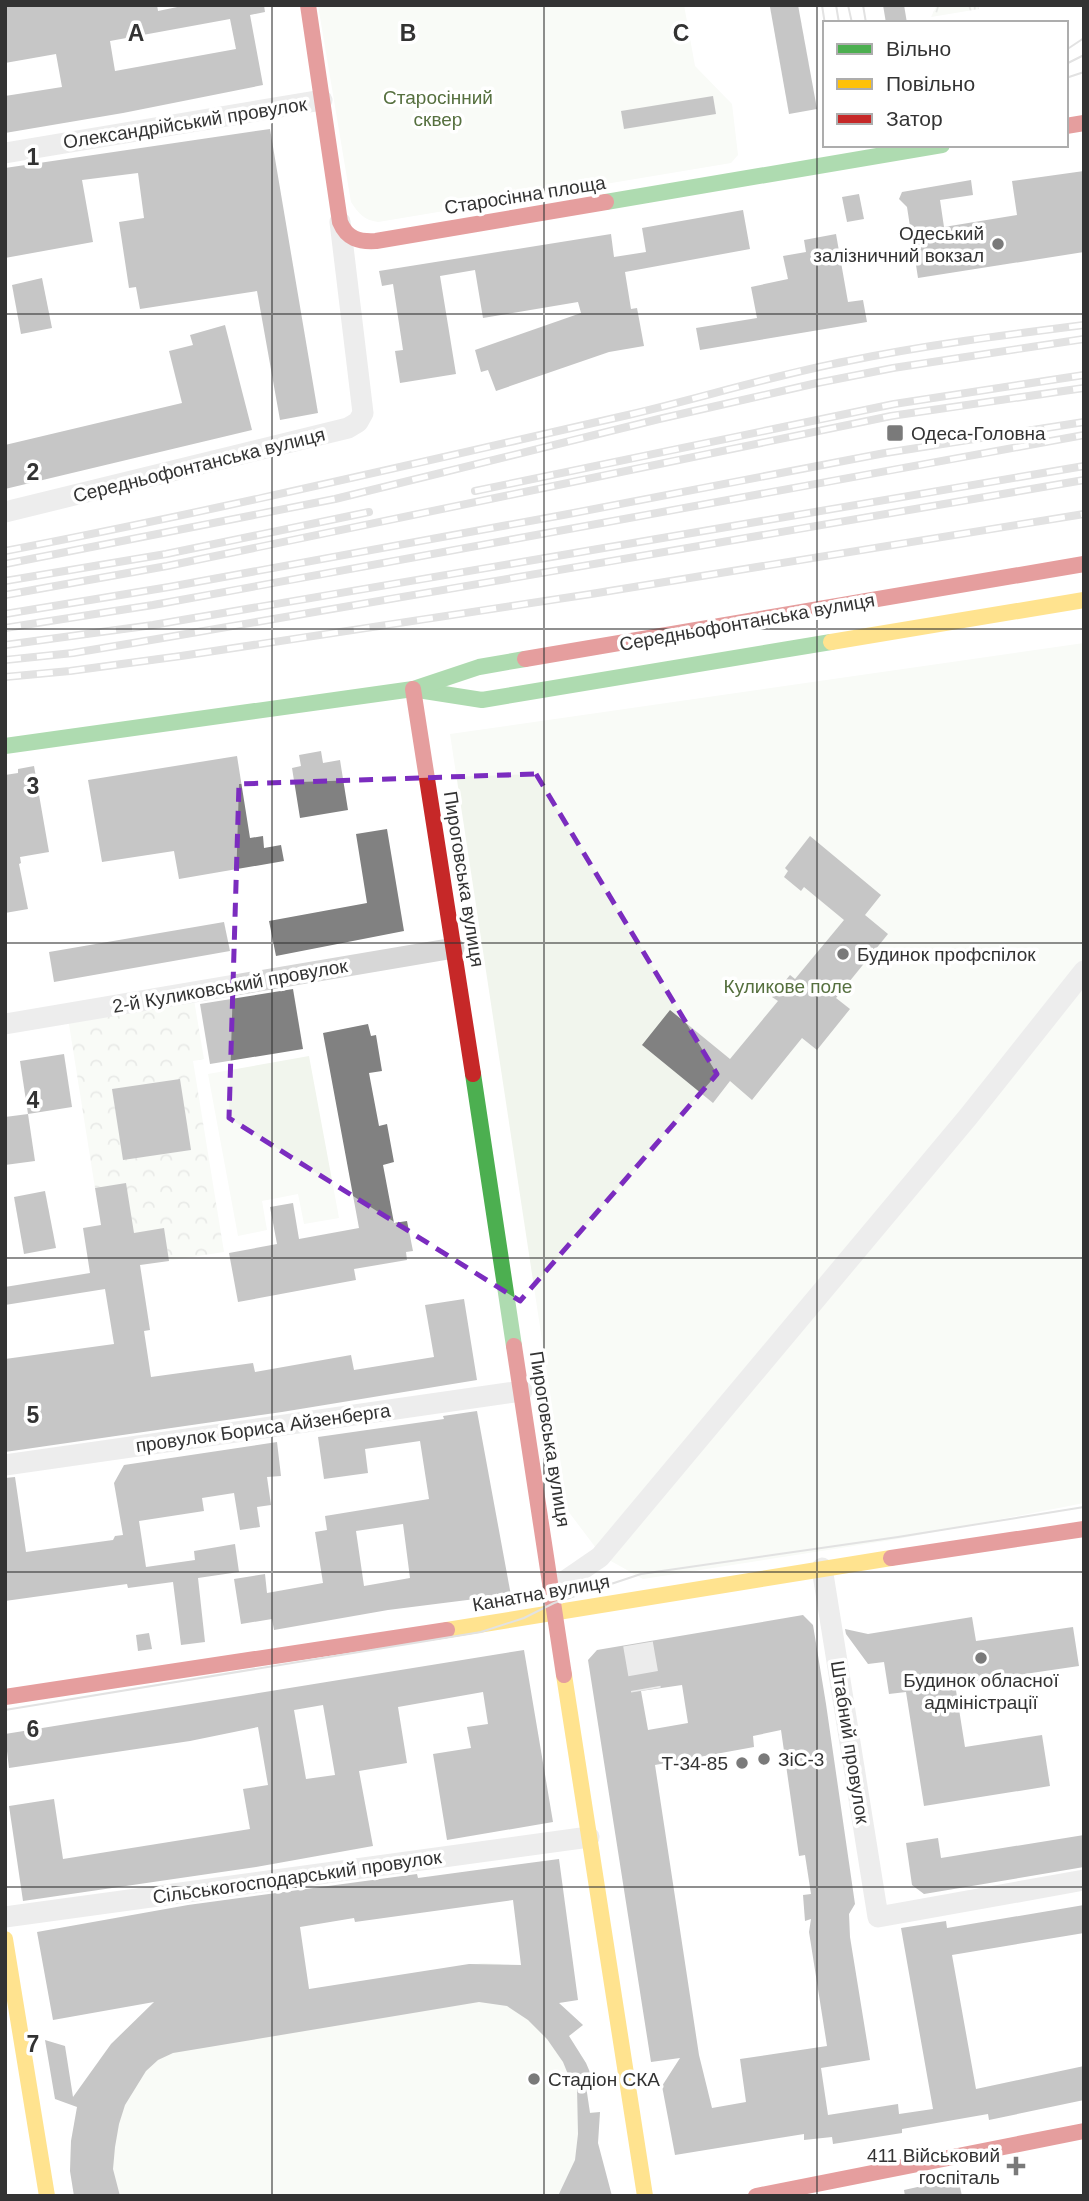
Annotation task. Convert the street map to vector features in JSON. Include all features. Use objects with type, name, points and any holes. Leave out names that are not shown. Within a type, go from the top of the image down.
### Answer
[{"type":"main road","points":[[308,5],[340,222]]},
{"type":"main road","name":"Старосінна площа","points":[[340,222],[348,237],[376,242],[930,147]]},
{"type":"main road","name":"Середньофонтанська вулиця","points":[[5,746],[413,689],[479,667],[1084,564]]},
{"type":"main road","name":"Середньофонтанська вулиця","points":[[413,689],[482,700],[1084,600]]},
{"type":"main road","name":"Пироговська вулиця","points":[[413,689],[645,2196]]},
{"type":"main road","name":"Канатна вулиця","points":[[5,1697],[398,1638],[822,1568],[1084,1529]]},
{"type":"main road","points":[[5,1939],[47,2196]]},
{"type":"main road","points":[[756,2196],[1084,2131]]},
{"type":"street","name":"Олександрійський провулок","points":[[5,153],[323,100]]},
{"type":"street","name":"Середньофонтанська вулиця","points":[[5,512],[348,428],[358,422],[363,413],[340,222]]},
{"type":"street","name":"2-й Куликовський провулок","points":[[5,1024],[454,948]]},
{"type":"street","points":[[552,1590],[600,1557],[968,1117],[1084,971]]},
{"type":"street","name":"провулок Бориса Айзенберга","points":[[5,1465],[522,1391]]},
{"type":"street","name":"Штабний провулок","points":[[822,1568],[878,1917],[1084,1880]]},
{"type":"street","name":"Сільськогосподарський провулок","points":[[5,1917],[589,1837]]},
{"type":"highlighted area","points":[[536,774],[717,1074],[520,1301],[229,1118],[239,784]]},
{"type":"green space","name":"Старосінний сквер","points":[[318,5],[684,5],[695,66],[732,104],[738,155],[731,163],[378,222],[369,220],[359,213],[351,202]]},
{"type":"green space","points":[[937,5],[979,5],[979,9],[931,17]]},
{"type":"green space","name":"Куликове поле","points":[[1084,643],[1084,1503],[898,1539],[643,1579],[602,1556],[568,1511],[450,734]]},
{"type":"green space","points":[[194,1000],[204,1059],[193,1061],[224,1252],[140,1265],[95,1188],[68,1018]]},
{"type":"green space","points":[[309,1056],[339,1218],[304,1224],[298,1194],[262,1201],[267,1230],[238,1236],[208,1074]]},
{"type":"green space","points":[[483,1963],[501,1964],[518,1989],[559,2003],[583,2025],[569,2036],[595,2084],[586,2086],[590,2112],[600,2112],[592,2169],[599,2196],[74,2196],[70,2171],[71,2141],[76,2116],[151,2014]]},
{"type":"building","points":[[5,5],[157,5],[158,11],[187,5],[264,5],[265,12],[250,15],[263,85],[5,133],[5,96],[62,87],[56,54],[5,63]],"holes":[[[230,19],[236,49],[115,71],[110,41]]]},
{"type":"building","points":[[798,5],[817,109],[789,114],[770,7]]},
{"type":"building","points":[[883,5],[904,5],[907,21],[886,21]]},
{"type":"building","points":[[713,96],[716,114],[624,129],[621,111]]},
{"type":"building","points":[[270,129],[318,413],[280,420],[257,291],[140,309],[136,287],[129,288],[119,222],[144,218],[138,173],[82,180],[93,242],[5,258],[5,168]]},
{"type":"building","name":"Одеський залізничний вокзал","points":[[1084,171],[1084,252],[918,278],[907,207],[899,199],[902,192],[971,180],[973,195],[940,200],[944,227],[1017,215],[1012,181]]},
{"type":"building","points":[[859,194],[864,219],[847,222],[842,197]]},
{"type":"building","points":[[743,210],[750,249],[625,272],[631,309],[637,308],[644,346],[609,352],[496,391],[488,370],[481,372],[475,350],[581,313],[578,302],[483,318],[475,270],[440,276],[456,374],[400,383],[395,351],[403,350],[393,284],[382,286],[379,271],[611,234],[614,257],[646,252],[642,228]]},
{"type":"building","points":[[836,234],[848,302],[863,300],[867,322],[700,350],[696,328],[757,318],[751,287],[788,279],[783,256],[806,252],[804,240]]},
{"type":"building","points":[[42,278],[52,328],[21,334],[12,285]]},
{"type":"building","points":[[225,325],[252,430],[5,489],[5,445],[182,403],[169,351],[193,345],[190,335]]},
{"type":"building","points":[[321,751],[323,763],[340,760],[348,810],[300,818],[292,768],[301,766],[299,755]]},
{"type":"building","points":[[237,756],[250,838],[263,836],[264,848],[281,845],[284,861],[179,879],[174,851],[102,862],[88,780]]},
{"type":"building","points":[[34,766],[49,852],[20,857],[28,909],[5,913],[5,775]]},
{"type":"building","points":[[387,829],[404,931],[276,956],[269,921],[367,903],[356,834]]},
{"type":"building","name":"Будинок профспілок","points":[[810,836],[881,895],[865,915],[888,934],[836,998],[850,1009],[817,1050],[802,1038],[752,1100],[730,1081],[713,1103],[642,1045],[670,1010],[730,1059],[778,1001],[772,997],[790,975],[795,979],[844,920],[804,887],[801,891],[784,877],[788,871],[785,868]]},
{"type":"building","points":[[224,922],[230,951],[54,982],[49,952]]},
{"type":"building","points":[[293,989],[303,1049],[210,1064],[200,1004]]},
{"type":"building","points":[[368,1024],[371,1036],[376,1035],[382,1071],[369,1073],[379,1126],[387,1124],[394,1162],[383,1165],[394,1223],[407,1221],[413,1251],[406,1252],[407,1260],[354,1269],[356,1280],[238,1302],[229,1253],[277,1244],[270,1207],[293,1203],[299,1239],[359,1228],[323,1033]]},
{"type":"building","points":[[64,1054],[72,1107],[28,1114],[20,1061]]},
{"type":"building","points":[[180,1079],[191,1150],[123,1160],[112,1089]]},
{"type":"building","points":[[28,1114],[35,1161],[5,1165],[5,1117]]},
{"type":"building","points":[[126,1183],[134,1233],[164,1228],[169,1261],[140,1265],[150,1330],[144,1331],[151,1377],[253,1363],[255,1372],[351,1355],[354,1370],[434,1357],[425,1305],[464,1299],[477,1380],[282,1412],[5,1452],[5,1359],[114,1344],[105,1289],[5,1305],[5,1287],[90,1273],[83,1228],[101,1225],[95,1188]]},
{"type":"building","points":[[45,1191],[56,1248],[24,1254],[14,1197]]},
{"type":"building","points":[[477,1411],[512,1601],[505,1603],[499,1596],[388,1610],[274,1630],[272,1619],[241,1624],[234,1579],[265,1574],[267,1593],[323,1583],[315,1532],[327,1530],[325,1516],[429,1499],[420,1441],[365,1449],[368,1473],[324,1479],[318,1437],[444,1419],[443,1416]],"holes":[[[403,1524],[410,1578],[364,1586],[356,1531]]]},
{"type":"building","points":[[277,1442],[281,1476],[267,1477],[271,1505],[257,1507],[260,1527],[240,1530],[234,1493],[202,1498],[204,1511],[139,1521],[146,1567],[195,1560],[194,1551],[235,1544],[239,1572],[198,1578],[205,1642],[181,1645],[173,1582],[128,1588],[127,1584],[5,1601],[5,1478],[15,1477],[26,1552],[113,1540],[115,1536],[123,1535],[114,1483],[124,1465]]},
{"type":"building","points":[[803,1615],[813,1625],[855,1904],[849,1914],[850,1937],[870,2060],[821,2068],[828,2115],[898,2104],[899,2114],[933,2109],[901,1928],[946,1921],[947,1928],[1084,1905],[1084,1933],[952,1955],[976,2089],[1084,2066],[1084,2100],[989,2120],[988,2114],[902,2129],[902,2133],[833,2144],[832,2137],[804,2140],[804,2134],[675,2155],[662,2086],[680,2058],[651,2062],[588,1660],[597,1650]],"holes":[[[682,1685],[688,1723],[648,1730],[641,1691]],[[781,1730],[799,1856],[805,1855],[811,1894],[803,1895],[805,1921],[811,1919],[809,1932],[827,2046],[740,2059],[746,2102],[712,2108],[699,2055],[655,1765],[754,1747],[753,1736]]]},
{"type":"building","points":[[972,1617],[976,1641],[1073,1627],[1079,1666],[955,1684],[965,1747],[1042,1735],[1050,1786],[924,1806],[906,1692],[889,1694],[884,1662],[868,1664],[845,1629],[868,1634]]},
{"type":"building","points":[[149,1633],[152,1649],[138,1651],[136,1635]]},
{"type":"building","points":[[524,1650],[553,1822],[447,1840],[433,1754],[471,1748],[467,1727],[488,1724],[483,1692],[398,1707],[407,1763],[359,1771],[373,1846],[256,1867],[23,1901],[9,1806],[54,1799],[63,1859],[250,1829],[243,1789],[268,1785],[258,1727],[190,1741],[9,1768],[5,1734]],"holes":[[[323,1705],[335,1775],[306,1779],[294,1710]]]},
{"type":"building","points":[[1084,1835],[1084,1867],[924,1894],[912,1885],[906,1843],[938,1838],[941,1858]]},
{"type":"building","points":[[559,1859],[578,2000],[559,2003],[583,2025],[569,2036],[595,2084],[586,2086],[590,2113],[600,2112],[598,2143],[612,2196],[558,2196],[575,2160],[578,2134],[577,2088],[574,2089],[563,2062],[547,2039],[528,2020],[507,2006],[479,2002],[173,2053],[158,2060],[146,2071],[125,2105],[119,2124],[113,2169],[120,2196],[74,2196],[70,2171],[71,2141],[77,2107],[55,2099],[45,2040],[65,2046],[73,2097],[111,2044],[154,2002],[53,2020],[37,1932],[188,1905],[417,1874],[418,1878]],"holes":[[[513,1900],[521,1965],[469,1964],[309,1989],[300,1927],[354,1918],[355,1922]]]},
{"type":"building","points":[[958,2178],[962,2196],[905,2196],[904,2190]]},
{"type":"tunnel","points":[[638,1644],[646,1690]]},
{"type":"tram line","points":[[822,5],[824,21]]},
{"type":"tram line","points":[[836,5],[839,21]]},
{"type":"tram line","points":[[848,5],[852,21]]},
{"type":"tram line","points":[[863,5],[866,21]]},
{"type":"tram line","points":[[1068,49],[1084,38]]},
{"type":"tram line","points":[[1068,63],[1084,55]]},
{"type":"tram line","points":[[1068,77],[1084,72]]},
{"type":"tram line","points":[[5,1710],[481,1632],[524,1618],[554,1603],[641,1574],[1084,1507]]},
{"type":"railway","points":[[5,551],[395,468],[877,355],[1084,325]]},
{"type":"railway","points":[[5,564],[335,499],[817,383],[893,368],[1084,339]]},
{"type":"railway","points":[[475,491],[894,404],[1084,375]]},
{"type":"railway","points":[[5,595],[167,566],[891,416],[1084,388]]},
{"type":"railway","points":[[5,614],[563,515],[885,453],[1084,422]]},
{"type":"railway","points":[[5,628],[153,605],[1084,435]]},
{"type":"railway","points":[[5,645],[153,625],[1084,466]]},
{"type":"railway","points":[[5,660],[73,653],[157,639],[1084,480]]},
{"type":"railway","points":[[5,581],[166,554],[369,512]]},
{"type":"railway","points":[[5,677],[181,656],[591,594],[1084,514]]},
{"type":"traffic: fast","points":[[606,202],[930,147]]},
{"type":"traffic: fast","points":[[418,690],[482,700],[831,642]]},
{"type":"traffic: fast","points":[[5,746],[413,689],[479,667],[525,659]]},
{"type":"traffic: fast","points":[[473,1074],[514,1346]]},
{"type":"traffic: slow","points":[[831,642],[1084,600]]},
{"type":"traffic: slow","points":[[447,1630],[891,1558]]},
{"type":"traffic: slow","points":[[564,1675],[645,2196]]},
{"type":"traffic: slow","points":[[5,1939],[47,2196]]},
{"type":"traffic: jam","points":[[308,5],[340,222],[350,236],[364,241],[376,241],[606,202]]},
{"type":"traffic: jam","points":[[1068,126],[1084,123]]},
{"type":"traffic: jam","points":[[525,659],[1084,564]]},
{"type":"traffic: jam","points":[[413,689],[473,1074]]},
{"type":"traffic: jam","points":[[514,1346],[564,1675]]},
{"type":"traffic: jam","points":[[891,1558],[1084,1529]]},
{"type":"traffic: jam","points":[[5,1697],[447,1630]]},
{"type":"traffic: jam","points":[[756,2196],[1084,2131]]},
{"type":"place","name":"Одеський залізничний вокзал","points":[[998,244]]},
{"type":"place","name":"Одеса-Головна","points":[[895,433]]},
{"type":"place","name":"Будинок профспілок","points":[[843,954]]},
{"type":"place","name":"Будинок обласної адміністрації","points":[[981,1658]]},
{"type":"place","name":"ЗіС-3","points":[[764,1759]]},
{"type":"place","name":"Т-34-85","points":[[742,1763]]},
{"type":"place","name":"Стадіон СКА","points":[[534,2079]]},
{"type":"place","name":"411 Військовий госпіталь","points":[[1016,2166]]}]
